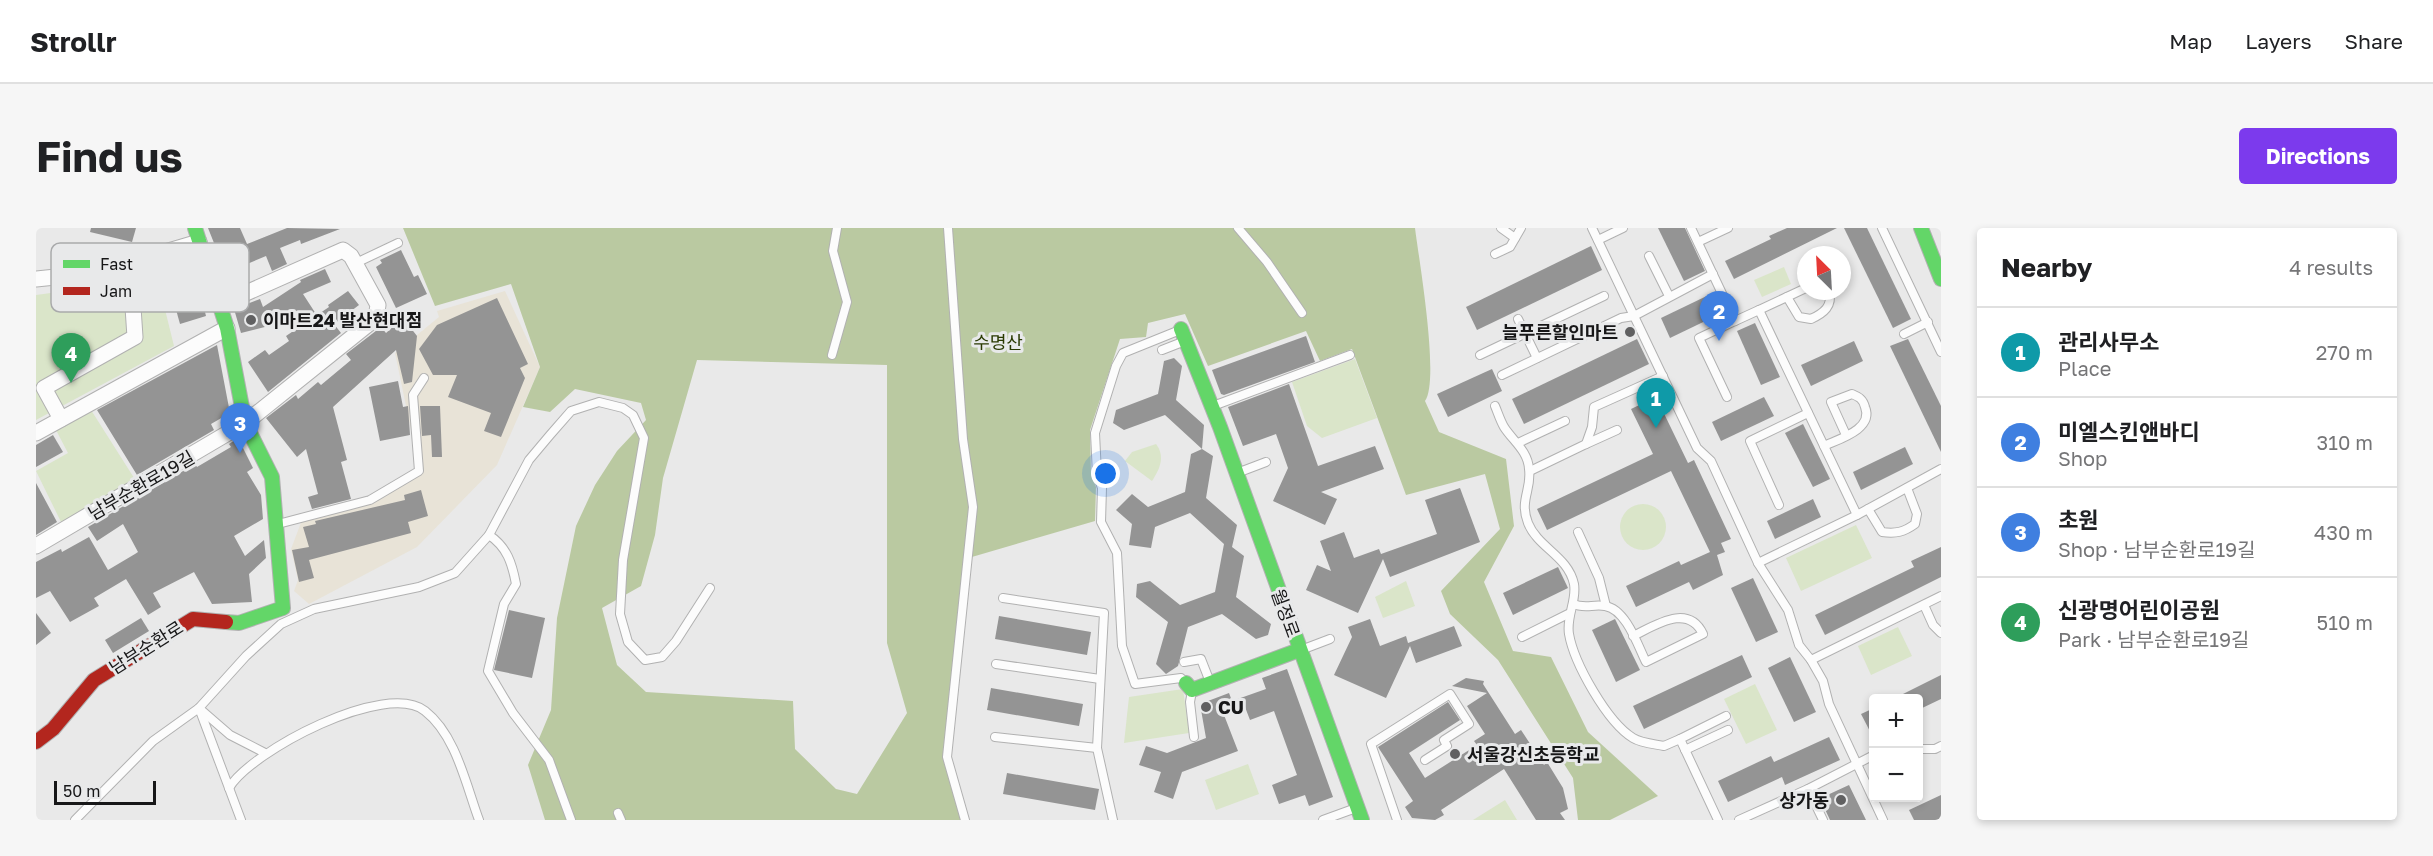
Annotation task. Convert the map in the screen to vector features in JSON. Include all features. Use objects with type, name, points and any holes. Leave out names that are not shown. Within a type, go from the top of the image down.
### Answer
[{"type":"street","points":[[1921,228],[1934,241],[1941,279]]},
{"type":"street","points":[[178,243],[197,235]]},
{"type":"street","points":[[249,292],[343,250],[356,263]]},
{"type":"street","name":"남부순환로19길","points":[[36,546],[245,423],[376,318],[378,305],[356,263]]},
{"type":"street","points":[[36,279],[51,277]]},
{"type":"street","points":[[61,419],[40,386],[135,338],[133,312]]},
{"type":"street","points":[[221,312],[227,328],[245,423],[272,477],[277,524]]},
{"type":"street","points":[[36,433],[227,328]]},
{"type":"street","name":"월정로","points":[[1183,335],[1212,406],[1360,814]]},
{"type":"street","name":"남부순환로","points":[[36,742],[54,729],[68,708],[94,680],[193,619],[239,623],[283,608],[277,524]]},
{"type":"street","points":[[1189,687],[1210,683],[1299,650]]},
{"type":"lane","points":[[832,355],[847,302],[833,251],[837,228]]},
{"type":"lane","points":[[948,228],[963,440],[973,507],[947,757],[965,820]]},
{"type":"lane","points":[[1238,228],[1267,262],[1302,313]]},
{"type":"lane","points":[[1501,228],[1515,238]]},
{"type":"lane","points":[[1495,254],[1510,247],[1521,228]]},
{"type":"lane","points":[[1592,228],[1697,448],[1710,461],[1720,478],[1758,563],[1778,590],[1788,610],[1799,645],[1823,681],[1829,704],[1883,820]]},
{"type":"lane","points":[[1598,240],[1623,228]]},
{"type":"lane","points":[[1691,228],[1735,321]]},
{"type":"lane","points":[[1698,242],[1728,228]]},
{"type":"lane","points":[[1882,228],[1941,352]]},
{"type":"lane","points":[[356,263],[398,243]]},
{"type":"lane","points":[[1649,256],[1669,296]]},
{"type":"lane","points":[[1502,375],[1621,318],[1634,316],[1713,274]]},
{"type":"lane","points":[[1727,397],[1699,338],[1797,292]]},
{"type":"lane","points":[[1480,355],[1604,296]]},
{"type":"lane","points":[[1787,297],[1799,317],[1811,319],[1827,308],[1830,300]]},
{"type":"lane","points":[[1759,310],[1857,515]]},
{"type":"lane","points":[[1518,319],[1537,358]]},
{"type":"lane","points":[[1904,334],[1928,322]]},
{"type":"lane","points":[[1162,350],[1183,335]]},
{"type":"lane","points":[[1183,335],[1123,353],[1116,366],[1095,434],[1097,474],[1102,488],[1101,522],[1117,553],[1122,646],[1135,684],[1181,678],[1189,687],[1194,737]]},
{"type":"lane","points":[[1212,406],[1350,355]]},
{"type":"lane","points":[[1586,444],[1592,427],[1594,407],[1663,376]]},
{"type":"lane","points":[[277,524],[370,500],[419,471],[413,395],[424,378]]},
{"type":"lane","points":[[1824,446],[1846,435],[1864,423],[1868,414],[1860,398],[1852,394],[1831,402],[1846,435]]},
{"type":"lane","points":[[75,820],[153,741],[199,708],[246,656],[281,624],[314,609],[419,587],[455,573],[489,535],[529,460],[571,411],[599,402],[623,408],[633,415],[644,438],[623,560],[620,614],[628,642],[645,660],[662,657],[676,641],[710,588]]},
{"type":"lane","points":[[1495,406],[1505,427],[1518,443],[1530,471],[1523,504],[1528,522],[1535,537],[1557,555],[1574,585],[1573,604],[1568,614],[1569,634],[1578,660],[1594,691],[1610,714],[1633,738],[1664,746],[1726,716]]},
{"type":"lane","points":[[1779,505],[1750,441],[1808,413]]},
{"type":"lane","points":[[1518,443],[1565,421]]},
{"type":"lane","points":[[1530,471],[1617,430]]},
{"type":"lane","points":[[1236,473],[1266,462]]},
{"type":"lane","points":[[1758,563],[1857,515],[1941,469]]},
{"type":"lane","points":[[1868,509],[1882,532],[1892,534],[1905,531],[1915,524],[1917,514],[1907,488]]},
{"type":"lane","points":[[1578,532],[1599,578],[1606,606]]},
{"type":"lane","points":[[489,535],[499,542],[511,560],[516,584],[504,604],[488,671],[513,713],[549,760],[571,820]]},
{"type":"lane","points":[[1811,660],[1941,596]]},
{"type":"lane","points":[[1003,598],[1104,613],[1097,748],[1113,820]]},
{"type":"lane","points":[[1573,604],[1584,608],[1606,606],[1616,611],[1633,636],[1646,662],[1703,634],[1698,624],[1681,617],[1633,636]]},
{"type":"lane","points":[[1924,605],[1933,625],[1941,633]]},
{"type":"lane","points":[[1522,637],[1568,614]]},
{"type":"lane","points":[[1299,650],[1330,639]]},
{"type":"lane","points":[[1184,662],[1201,659],[1210,683]]},
{"type":"lane","points":[[996,664],[1100,679]]},
{"type":"lane","points":[[1397,820],[1371,744],[1450,693],[1469,724],[1443,740],[1447,746],[1425,760]]},
{"type":"lane","points":[[229,788],[237,775],[265,753],[349,713],[373,705],[407,703],[424,710],[438,723],[450,743],[479,820]]},
{"type":"lane","points":[[199,708],[230,735],[265,753]]},
{"type":"lane","points":[[199,708],[241,820]]},
{"type":"lane","points":[[1685,750],[1728,730]]},
{"type":"lane","points":[[995,737],[1097,748]]},
{"type":"lane","points":[[1680,739],[1718,820]]},
{"type":"lane","points":[[1923,749],[1935,749],[1941,746]]},
{"type":"lane","points":[[1739,820],[1808,789],[1869,758]]},
{"type":"lane","points":[[1808,789],[1823,820]]},
{"type":"lane","points":[[1323,820],[1360,814]]},
{"type":"shaded area","points":[[505,291],[540,367],[497,465],[417,547],[309,604],[294,591],[298,580],[291,549],[302,520],[370,503],[420,473],[395,353],[439,317],[437,311]]},
{"type":"green space","name":"수명산","points":[[403,228],[1415,228],[1429,345],[1429,389],[1425,401],[1439,432],[1506,459],[1514,526],[1484,582],[1513,651],[1551,657],[1588,732],[1658,796],[1610,820],[1578,820],[1573,778],[1498,660],[1450,614],[1441,591],[1500,529],[1485,474],[1406,495],[1352,349],[1320,361],[1306,331],[1208,366],[1185,314],[1148,323],[1146,337],[1120,339],[1090,430],[1091,474],[1096,487],[1095,521],[965,559],[949,751],[963,820],[545,820],[528,765],[551,710],[557,618],[576,526],[595,485],[617,451],[646,420],[641,403],[575,389],[550,412],[523,407],[540,367],[511,284],[435,306]],"holes":[[[697,360],[887,365],[887,643],[907,713],[857,794],[836,789],[795,749],[793,701],[646,692],[617,665],[602,608],[641,586],[655,535],[663,478]]]},
{"type":"green space","points":[[1784,267],[1791,284],[1762,297],[1754,280]]},
{"type":"green space","points":[[51,293],[51,312],[166,312],[174,346],[36,420],[36,295]]},
{"type":"green space","points":[[1355,359],[1377,418],[1322,438],[1307,426],[1292,382]]},
{"type":"green space","points":[[91,410],[136,481],[62,524],[36,471],[68,453],[56,430]]},
{"type":"green space","points":[[1156,444],[1161,459],[1152,481],[1125,461],[1132,452]]},
{"type":"green space","points":[[1643,504],[1659,511],[1666,527],[1659,543],[1643,550],[1627,543],[1620,527],[1627,511]]},
{"type":"green space","points":[[1856,525],[1872,558],[1801,591],[1786,558]]},
{"type":"green space","points":[[1406,581],[1415,606],[1383,618],[1375,597]]},
{"type":"green space","points":[[1898,627],[1912,656],[1871,675],[1858,646]]},
{"type":"green space","points":[[1755,684],[1777,730],[1746,744],[1724,699]]},
{"type":"green space","points":[[1183,689],[1189,733],[1124,743],[1129,697]]},
{"type":"green space","points":[[1248,764],[1259,794],[1216,810],[1205,780]]},
{"type":"green space","points":[[1505,800],[1517,820],[1473,820]]},
{"type":"building","points":[[91,228],[136,228],[132,242],[90,232]]},
{"type":"building","points":[[208,228],[240,228],[247,243],[214,243]]},
{"type":"building","points":[[287,228],[340,229],[301,244],[300,240],[280,248],[287,264],[272,271],[266,256],[249,263],[249,243]]},
{"type":"building","points":[[1658,228],[1685,228],[1705,271],[1684,281]]},
{"type":"building","points":[[1787,228],[1837,228],[1734,279],[1725,261],[1771,239],[1769,236]]},
{"type":"building","points":[[1844,228],[1867,228],[1911,319],[1893,328]]},
{"type":"building","points":[[1591,246],[1602,270],[1477,330],[1466,307]]},
{"type":"building","points":[[401,250],[414,277],[418,275],[427,294],[396,308],[376,267],[382,263],[380,260]]},
{"type":"building","points":[[325,269],[331,282],[303,294],[316,314],[241,333],[235,312],[249,312],[249,303],[260,299],[263,307],[301,282],[300,280]]},
{"type":"building","points":[[348,291],[359,305],[334,324],[341,333],[268,392],[248,362],[265,350],[269,355],[289,341],[286,336]]},
{"type":"building","points":[[1715,292],[1724,312],[1670,338],[1661,318]]},
{"type":"building","points":[[497,298],[528,364],[520,368],[525,378],[501,437],[484,431],[491,413],[448,397],[457,375],[433,375],[419,349],[437,325]]},
{"type":"building","points":[[177,312],[205,312],[206,316],[180,324]]},
{"type":"building","points":[[403,318],[417,336],[412,382],[404,384],[396,350],[333,407],[347,460],[341,462],[351,499],[312,509],[308,497],[318,494],[306,449],[297,457],[266,418],[296,395],[298,399],[318,382],[321,385],[351,360],[346,354],[381,327],[386,333]]},
{"type":"building","points":[[1755,323],[1780,377],[1761,385],[1737,331]]},
{"type":"building","points":[[1306,336],[1315,362],[1224,395],[1221,394],[1212,370]]},
{"type":"building","points":[[1637,339],[1649,364],[1524,424],[1512,399]]},
{"type":"building","points":[[1908,339],[1941,406],[1941,452],[1890,346]]},
{"type":"building","points":[[1854,341],[1863,361],[1811,386],[1801,365]]},
{"type":"building","points":[[217,345],[230,413],[211,424],[214,430],[137,475],[97,410]]},
{"type":"building","points":[[1174,358],[1182,366],[1176,400],[1204,425],[1202,449],[1165,415],[1124,430],[1113,423],[1116,410],[1158,394],[1164,361]]},
{"type":"building","points":[[1492,369],[1502,391],[1448,417],[1437,394]]},
{"type":"building","points":[[398,381],[403,407],[408,406],[410,435],[380,441],[369,387]]},
{"type":"building","points":[[1289,384],[1318,466],[1375,446],[1384,469],[1321,492],[1337,499],[1325,525],[1273,501],[1288,468],[1276,434],[1243,446],[1228,407]]},
{"type":"building","points":[[1656,397],[1688,463],[1694,460],[1731,539],[1721,543],[1725,552],[1717,555],[1723,575],[1693,590],[1689,582],[1636,607],[1626,586],[1679,561],[1681,565],[1710,552],[1671,471],[1547,530],[1537,509],[1653,454],[1631,409]]},
{"type":"building","points":[[1764,397],[1774,416],[1721,441],[1712,422]]},
{"type":"building","points":[[420,406],[440,406],[442,457],[432,457],[431,435],[422,436]]},
{"type":"building","points":[[1803,424],[1830,479],[1813,487],[1785,433]]},
{"type":"building","points":[[53,435],[63,452],[36,467],[36,445]]},
{"type":"building","points":[[238,438],[253,468],[247,472],[261,495],[263,519],[234,536],[245,556],[264,540],[266,558],[249,574],[252,602],[212,604],[194,572],[153,593],[161,607],[148,615],[126,579],[94,598],[99,606],[70,622],[50,591],[36,598],[36,562],[61,549],[62,552],[89,537],[108,570],[135,554],[138,552],[123,524],[97,541],[88,527],[195,464],[197,467],[231,447],[229,444]]},
{"type":"building","points":[[1905,447],[1913,464],[1861,490],[1853,472]]},
{"type":"building","points":[[1202,449],[1213,456],[1206,498],[1237,525],[1232,547],[1244,556],[1236,597],[1271,624],[1268,635],[1256,639],[1222,614],[1188,627],[1178,666],[1166,674],[1156,664],[1168,622],[1136,597],[1137,584],[1150,581],[1180,605],[1215,592],[1224,544],[1190,513],[1155,527],[1151,548],[1129,545],[1132,524],[1116,510],[1132,494],[1148,507],[1185,492],[1191,454]]},
{"type":"building","points":[[36,483],[57,522],[36,535]]},
{"type":"building","points":[[1460,488],[1480,542],[1390,577],[1383,559],[1358,613],[1306,590],[1317,565],[1331,571],[1320,541],[1344,532],[1354,558],[1379,549],[1381,554],[1437,534],[1425,500]]},
{"type":"building","points":[[421,490],[428,516],[408,522],[411,533],[309,560],[314,578],[299,582],[292,550],[309,547],[303,527],[316,524],[315,521],[405,500],[404,495]]},
{"type":"building","points":[[1813,499],[1821,517],[1775,539],[1767,521]]},
{"type":"building","points":[[1941,547],[1941,577],[1825,635],[1815,615],[1914,567],[1911,561]]},
{"type":"building","points":[[1558,567],[1568,588],[1513,615],[1503,593]]},
{"type":"building","points":[[1753,578],[1778,632],[1756,642],[1731,588]]},
{"type":"building","points":[[509,610],[545,618],[532,678],[494,670]]},
{"type":"building","points":[[36,613],[51,633],[36,645]]},
{"type":"building","points":[[999,616],[1091,632],[1087,655],[995,639]]},
{"type":"building","points":[[141,618],[149,631],[113,653],[105,640]]},
{"type":"building","points":[[1370,619],[1380,646],[1406,636],[1408,643],[1454,626],[1462,646],[1416,663],[1410,646],[1386,698],[1334,675],[1352,637],[1348,627]]},
{"type":"building","points":[[1615,619],[1640,670],[1616,682],[1592,630]]},
{"type":"building","points":[[1742,655],[1752,677],[1644,729],[1633,706]]},
{"type":"building","points":[[1790,657],[1816,712],[1794,722],[1768,668]]},
{"type":"building","points":[[1287,669],[1333,797],[1309,806],[1305,795],[1279,804],[1272,785],[1297,775],[1274,711],[1250,720],[1245,707],[1224,715],[1238,751],[1182,772],[1173,799],[1154,792],[1161,772],[1139,765],[1146,746],[1167,753],[1206,738],[1200,704],[1229,693],[1232,701],[1266,689],[1262,678]]},
{"type":"building","points":[[1941,675],[1941,699],[1923,708],[1923,694],[1903,694]]},
{"type":"building","name":"서울강신초등학교","points":[[1466,678],[1484,681],[1483,684],[1515,734],[1521,730],[1544,765],[1547,762],[1563,788],[1568,809],[1560,813],[1565,820],[1536,820],[1504,769],[1441,810],[1444,815],[1435,820],[1412,818],[1405,807],[1413,801],[1378,747],[1448,702],[1460,720],[1409,753],[1425,778],[1477,745],[1474,741],[1485,734],[1467,706],[1487,693],[1452,686]]},
{"type":"building","points":[[991,688],[1083,704],[1079,726],[987,710]]},
{"type":"building","points":[[1869,710],[1869,729],[1861,714]]},
{"type":"building","points":[[1829,737],[1840,760],[1785,785],[1782,777],[1728,802],[1718,781],[1771,756],[1774,762]]},
{"type":"building","points":[[1007,773],[1099,789],[1095,810],[1003,794]]},
{"type":"building","name":"상가동","points":[[1849,785],[1866,820],[1830,820],[1823,805],[1826,803],[1823,797]]},
{"type":"building","points":[[1941,795],[1941,820],[1914,820],[1909,810]]},
{"type":"traffic: fast","points":[[195,228],[200,243]]},
{"type":"traffic: fast","points":[[1921,228],[1941,279]]},
{"type":"traffic: fast","points":[[222,312],[245,423],[272,477],[283,608],[239,623],[226,622]]},
{"type":"traffic: fast","points":[[1181,329],[1220,427],[1362,820]]},
{"type":"traffic: fast","points":[[1186,683],[1192,690],[1299,650]]},
{"type":"traffic: jam","points":[[36,742],[53,729],[94,680],[193,619],[226,622]]},
{"type":"place","name":"이마트24 발산현대점","points":[[251,320]]},
{"type":"place","name":"늘푸른할인마트","points":[[1630,332]]},
{"type":"place","name":"미엘스킨앤바디","points":[[1719,341]]},
{"type":"place","name":"신광명어린이공원","points":[[71,383]]},
{"type":"place","name":"관리사무소","points":[[1656,428]]},
{"type":"place","name":"초원","points":[[240,453]]},
{"type":"place","name":"CU","points":[[1206,707]]},
{"type":"place","name":"서울강신초등학교","points":[[1455,754]]},
{"type":"place","name":"상가동","points":[[1841,800]]}]
